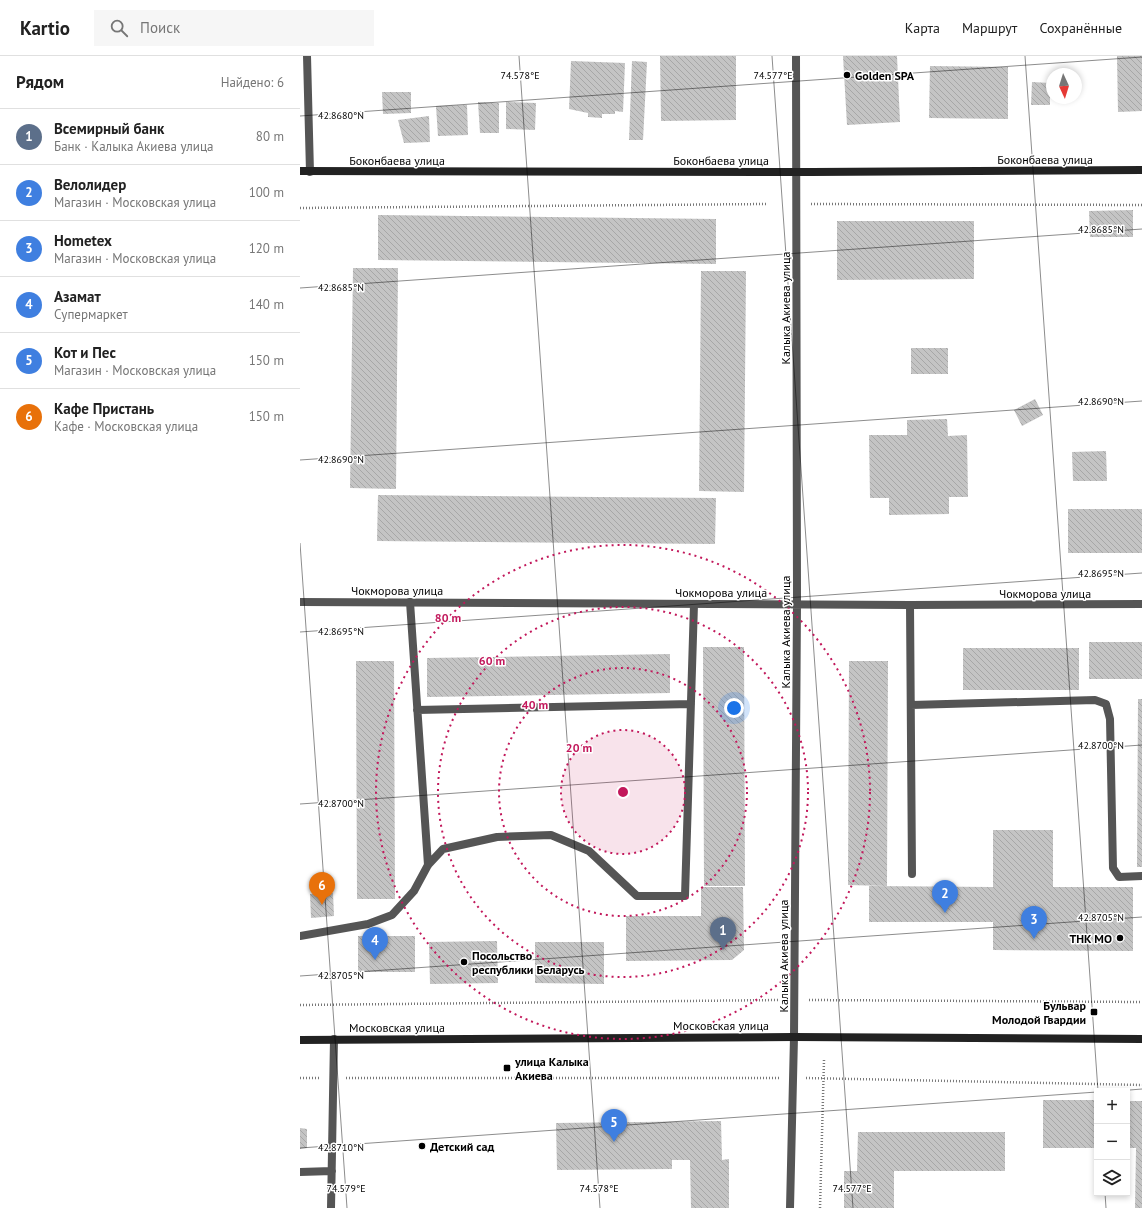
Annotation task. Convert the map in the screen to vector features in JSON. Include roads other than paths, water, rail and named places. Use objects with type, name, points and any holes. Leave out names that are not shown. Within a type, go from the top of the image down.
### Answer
[{"type":"main road","name":"Боконбаева улица","points":[[300,172],[1142,170]]},
{"type":"main road","name":"Московская улица","points":[[300,1040],[794,1037],[1142,1039]]},
{"type":"street","points":[[307,56],[310,172]]},
{"type":"street","name":"Калыка Акиева улица","points":[[790,1208],[795,1000],[797,604],[796,56]]},
{"type":"street","name":"Чокморова улица","points":[[300,602],[910,605],[1142,604]]},
{"type":"street","points":[[410,602],[428,865]]},
{"type":"street","points":[[300,936],[368,924],[392,915],[414,891],[428,865],[443,849],[497,837],[551,835],[589,851],[636,896],[685,896],[694,604]]},
{"type":"street","points":[[910,605],[912,874]]},
{"type":"street","points":[[911,705],[1095,700],[1106,704],[1110,718],[1113,868],[1119,877],[1142,876]]},
{"type":"street","points":[[417,710],[691,704]]},
{"type":"street","points":[[331,1208],[334,1039]]},
{"type":"street","points":[[300,1172],[332,1171]]},
{"type":"place","name":"Golden SPA","points":[[847,75]]},
{"type":"place","name":"Кафе Пристань","points":[[322,905]]},
{"type":"place","name":"Велолидер","points":[[945,913]]},
{"type":"place","name":"ТНК МО","points":[[1120,938]]},
{"type":"place","name":"Hometex","points":[[1034,939]]},
{"type":"place","name":"Всемирный банк","points":[[723,950]]},
{"type":"place","name":"Азамат","points":[[375,960]]},
{"type":"place","name":"Посольство республики Беларусь","points":[[464,962]]},
{"type":"place","name":"Бульвар Молодой Гвардии","points":[[1094,1012]]},
{"type":"place","name":"улица Калыка Акиева","points":[[507,1068]]},
{"type":"place","name":"Кот и Пес","points":[[614,1142]]},
{"type":"place","name":"Детский сад","points":[[422,1146]]}]
